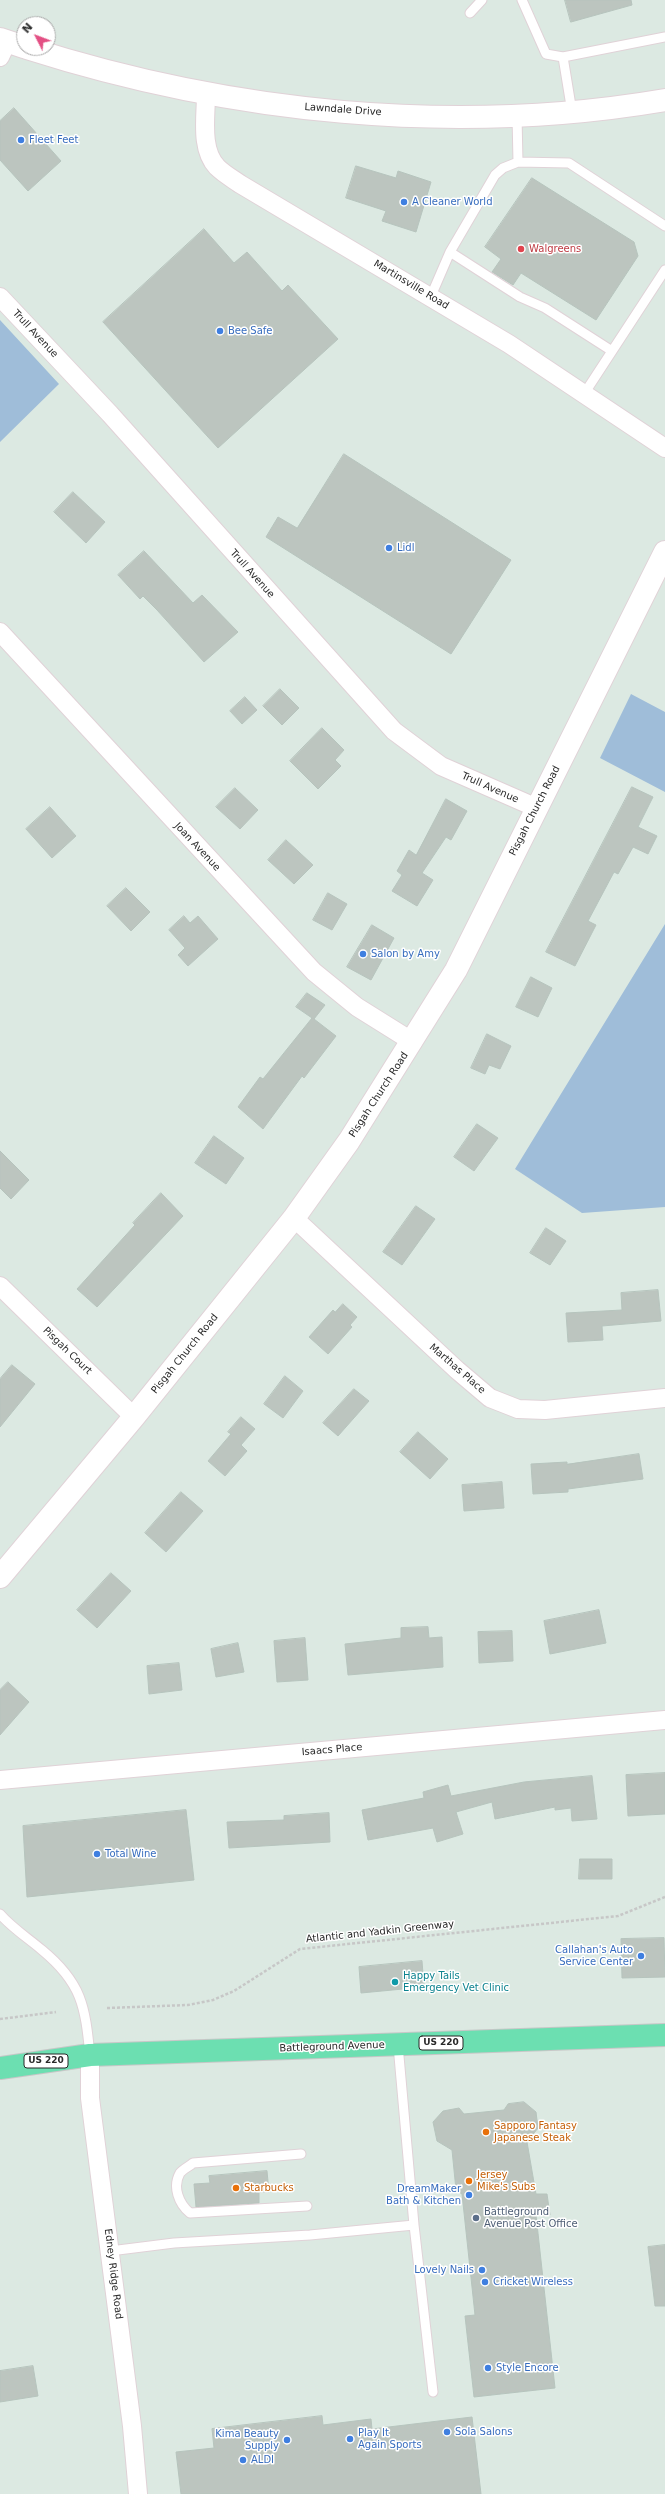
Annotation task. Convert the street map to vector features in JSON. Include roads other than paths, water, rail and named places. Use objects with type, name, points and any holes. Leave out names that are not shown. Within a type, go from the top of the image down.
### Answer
[{"type":"main road","name":"Lawndale Drive","points":[[11,47],[82,66],[206,94],[290,107],[413,115],[517,115],[572,112],[665,100]]},
{"type":"main road","name":"Pisgah Church Road","points":[[0,1578],[134,1417],[294,1218],[349,1141],[413,1042],[456,970],[665,552]]},
{"type":"main road","name":"Battleground Avenue","points":[[0,2068],[90,2055],[398,2045],[665,2034]]},
{"type":"street","name":"Martinsville Road","points":[[206,94],[205,128],[208,153],[217,167],[240,184],[431,296],[509,344],[665,448]]},
{"type":"street","name":"Trull Avenue","points":[[0,297],[110,414],[394,731],[441,766],[537,808]]},
{"type":"street","name":"Joan Avenue","points":[[0,632],[314,972],[357,1007],[413,1042]]},
{"type":"street","name":"Marthas Place","points":[[294,1218],[457,1370],[490,1398],[518,1409],[545,1410],[665,1398]]},
{"type":"street","name":"Pisgah Court","points":[[0,1286],[134,1417]]},
{"type":"street","name":"Isaacs Place","points":[[0,1780],[665,1720]]},
{"type":"street","name":"Edney Ridge Road","points":[[90,2055],[90,2098],[132,2426],[138,2494]]},
{"type":"lane","points":[[470,13],[482,0]]},
{"type":"lane","points":[[522,0],[546,54],[563,57],[665,37]]},
{"type":"lane","points":[[563,57],[572,112]]},
{"type":"lane","points":[[517,115],[518,162]]},
{"type":"lane","points":[[431,296],[450,252],[495,175],[503,168],[518,162],[568,163],[665,226]]},
{"type":"lane","points":[[450,252],[520,297],[545,308],[612,351]]},
{"type":"lane","points":[[584,394],[665,270]]},
{"type":"lane","points":[[0,1914],[64,1969],[77,1990],[85,2010],[90,2055]]},
{"type":"lane","points":[[398,2045],[414,2225],[433,2392]]},
{"type":"lane","points":[[301,2154],[193,2163],[180,2173],[177,2189],[181,2205],[190,2214],[307,2206]]},
{"type":"lane","points":[[110,2251],[174,2243],[310,2235],[414,2225]]},
{"type":"place","name":"Fleet Feet","points":[[21,140]]},
{"type":"place","name":"A Cleaner World","points":[[404,202]]},
{"type":"place","name":"Walgreens","points":[[521,249]]},
{"type":"place","name":"Bee Safe","points":[[220,331]]},
{"type":"place","name":"Lidl","points":[[389,548]]},
{"type":"place","name":"Salon by Amy","points":[[363,954]]},
{"type":"place","name":"Total Wine","points":[[97,1854]]},
{"type":"place","name":"Callahan's Auto Service Center","points":[[641,1956]]},
{"type":"place","name":"Happy Tails Emergency Vet Clinic","points":[[395,1982]]},
{"type":"place","name":"Sapporo Fantasy Japanese Steak","points":[[486,2132]]},
{"type":"place","name":"Jersey Mike's Subs","points":[[469,2181]]},
{"type":"place","name":"Starbucks","points":[[236,2188]]},
{"type":"place","name":"DreamMaker Bath & Kitchen","points":[[469,2195]]},
{"type":"place","name":"Battleground Avenue Post Office","points":[[476,2218]]},
{"type":"place","name":"Lovely Nails","points":[[482,2270]]},
{"type":"place","name":"Cricket Wireless","points":[[485,2282]]},
{"type":"place","name":"Style Encore","points":[[488,2368]]},
{"type":"place","name":"Sola Salons","points":[[447,2432]]},
{"type":"place","name":"Play It Again Sports","points":[[350,2439]]},
{"type":"place","name":"Kima Beauty Supply","points":[[287,2440]]},
{"type":"place","name":"ALDI","points":[[243,2460]]}]
